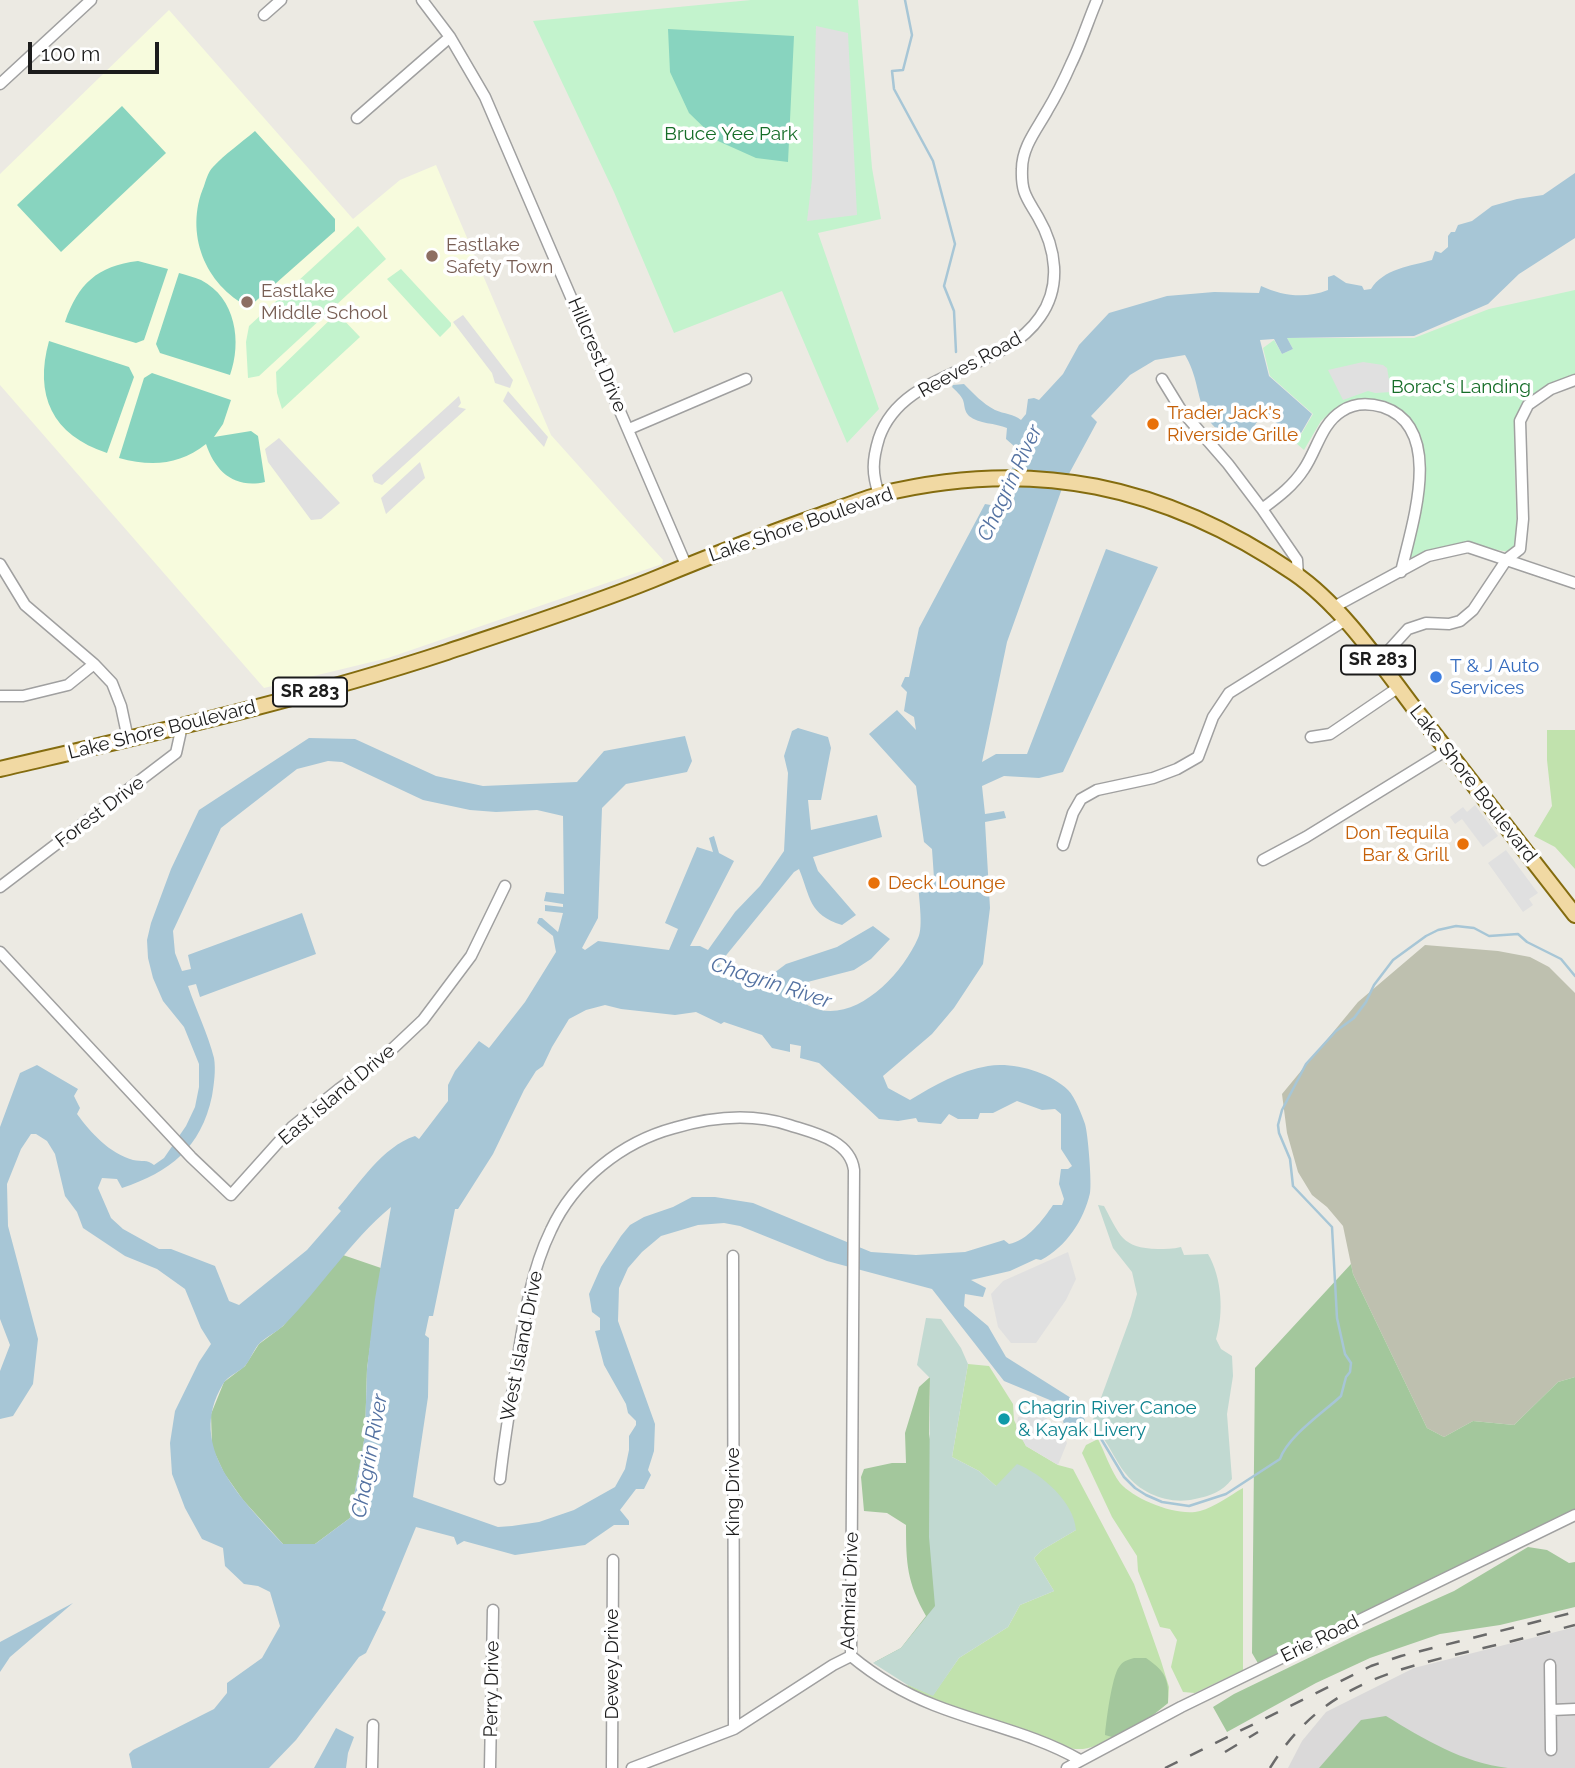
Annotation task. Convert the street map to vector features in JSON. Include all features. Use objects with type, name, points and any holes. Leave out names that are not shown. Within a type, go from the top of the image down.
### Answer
[{"type":"main road","name":"Lake Shore Boulevard","points":[[0,769],[182,726],[445,653],[614,594],[729,547],[880,495],[970,479],[1057,479],[1112,488],[1180,510],[1253,548],[1298,576],[1332,608],[1379,661],[1575,915]]},
{"type":"street","points":[[0,83],[91,0]]},
{"type":"street","points":[[264,15],[281,0]]},
{"type":"street","name":"Hillcrest Drive","points":[[422,0],[450,37],[485,97],[686,565]]},
{"type":"street","name":"Reeves Road","points":[[880,495],[872,474],[876,450],[891,416],[904,402],[934,383],[1024,337],[1041,316],[1053,290],[1055,262],[1038,216],[1025,198],[1022,167],[1028,142],[1072,62],[1097,0]]},
{"type":"street","points":[[357,118],[450,37]]},
{"type":"street","points":[[629,429],[746,379]]},
{"type":"street","points":[[1162,379],[1181,410],[1228,464],[1262,509],[1297,560],[1298,576]]},
{"type":"street","points":[[1379,661],[1408,629],[1417,625],[1460,621],[1479,602],[1507,559],[1520,549],[1523,519],[1520,421],[1528,405],[1551,389],[1575,380]]},
{"type":"street","points":[[1262,509],[1292,485],[1306,467],[1327,425],[1341,411],[1356,405],[1375,405],[1391,410],[1411,430],[1417,449],[1420,489],[1401,572]]},
{"type":"street","points":[[1332,608],[1428,556],[1468,547],[1575,583]]},
{"type":"street","points":[[0,564],[25,605],[94,664],[112,683],[121,706],[128,739]]},
{"type":"street","points":[[1063,845],[1073,813],[1081,799],[1097,790],[1153,778],[1198,757],[1213,717],[1229,693],[1344,621]]},
{"type":"street","points":[[0,696],[23,696],[68,685],[94,664]]},
{"type":"street","points":[[1311,737],[1330,734],[1399,687]]},
{"type":"street","name":"Forest Drive","points":[[0,887],[176,753],[182,726]]},
{"type":"street","points":[[1263,860],[1447,750]]},
{"type":"street","name":"East Island Drive","points":[[0,952],[170,1135],[230,1195],[292,1127],[387,1054],[423,1020],[471,956],[505,886]]},
{"type":"street","name":"West Island Drive","points":[[500,1479],[526,1307],[538,1263],[551,1228],[569,1201],[609,1158],[660,1131],[713,1119],[766,1118],[825,1137],[841,1146],[852,1158],[853,1281]]},
{"type":"street","name":"King Drive","points":[[733,1256],[734,1729]]},
{"type":"street","name":"Admiral Drive","points":[[632,1768],[734,1729],[851,1656],[853,1281]]},
{"type":"street","name":"Erie Road","points":[[1067,1768],[1181,1707],[1575,1515]]},
{"type":"street","name":"Dewey Drive","points":[[612,1560],[612,1768]]},
{"type":"street","name":"Perry Drive","points":[[490,1768],[493,1610]]},
{"type":"street","points":[[851,1656],[934,1705],[1006,1729],[1080,1760]]},
{"type":"street","points":[[1550,1665],[1551,1750]]},
{"type":"street","points":[[1552,1710],[1575,1709]]},
{"type":"street","points":[[372,1768],[373,1725]]},
{"type":"shaded area","name":"Eastlake Middle School","points":[[169,10],[353,219],[400,180],[436,165],[551,435],[663,560],[662,564],[388,658],[264,688],[0,385],[0,174]]},
{"type":"shaded area","points":[[816,26],[848,33],[857,215],[807,221],[812,179]]},
{"type":"shaded area","points":[[463,315],[513,380],[510,388],[495,383],[492,373],[453,322]]},
{"type":"shaded area","points":[[1363,362],[1387,368],[1391,392],[1368,391],[1343,400],[1328,370]]},
{"type":"shaded area","points":[[508,391],[548,437],[544,447],[503,401]]},
{"type":"shaded area","points":[[459,396],[461,403],[458,407],[466,409],[382,485],[374,482],[372,475]]},
{"type":"shaded area","points":[[279,438],[340,503],[321,519],[311,520],[268,462],[265,449]]},
{"type":"shaded area","points":[[420,462],[425,478],[386,514],[381,498]]},
{"type":"shaded area","points":[[1475,805],[1498,836],[1483,847],[1462,819],[1455,824],[1450,817],[1463,807],[1467,812]]},
{"type":"shaded area","points":[[1506,850],[1538,893],[1529,899],[1533,905],[1523,912],[1488,863]]},
{"type":"shaded area","points":[[1425,945],[1498,951],[1530,957],[1549,967],[1575,993],[1575,1377],[1558,1382],[1514,1425],[1473,1421],[1444,1437],[1427,1428],[1353,1274],[1343,1226],[1327,1207],[1312,1195],[1298,1172],[1287,1133],[1282,1094],[1358,1002]]},
{"type":"shaded area","points":[[1098,1205],[1104,1206],[1118,1232],[1129,1243],[1146,1248],[1181,1247],[1184,1255],[1208,1254],[1213,1263],[1220,1296],[1216,1339],[1221,1349],[1232,1356],[1233,1376],[1227,1414],[1232,1479],[1211,1495],[1176,1500],[1148,1492],[1126,1474],[1102,1436],[1091,1425],[1137,1294],[1132,1272],[1113,1248]]},
{"type":"shaded area","points":[[1068,1252],[1076,1279],[1066,1300],[1036,1343],[1011,1343],[998,1327],[991,1294],[1003,1281]]},
{"type":"shaded area","points":[[926,1318],[941,1319],[961,1348],[968,1364],[952,1457],[979,1471],[996,1486],[1017,1464],[1027,1469],[1046,1482],[1063,1499],[1076,1530],[1042,1550],[1034,1558],[1054,1591],[1020,1605],[1008,1627],[959,1658],[933,1696],[906,1684],[873,1663],[901,1648],[935,1606],[929,1537],[930,1378],[917,1365]]},
{"type":"shaded area","points":[[1040,1413],[1062,1430],[1067,1443],[1058,1465],[1026,1446],[1016,1429],[1018,1417]]},
{"type":"shaded area","points":[[1575,1627],[1575,1768],[1288,1768],[1302,1741],[1326,1712],[1414,1668]]},
{"type":"green space","name":"Bruce Yee Park","points":[[751,0],[858,0],[872,168],[881,219],[818,233],[879,409],[847,443],[782,291],[674,333],[614,192],[533,21]]},
{"type":"green space","points":[[668,29],[794,36],[788,162],[756,158],[718,141],[689,113],[670,72]]},
{"type":"green space","points":[[122,106],[166,153],[61,252],[17,205]]},
{"type":"green space","points":[[255,131],[335,219],[335,231],[249,307],[221,285],[210,271],[202,256],[196,222],[198,204],[210,171]]},
{"type":"green space","points":[[358,226],[386,259],[259,376],[248,378],[246,342],[249,326]]},
{"type":"green space","points":[[138,261],[168,269],[144,340],[136,343],[65,322],[76,297],[91,279],[111,267]]},
{"type":"green space","points":[[401,269],[451,323],[440,337],[387,279]]},
{"type":"green space","points":[[179,273],[201,280],[213,288],[229,309],[235,335],[234,362],[230,375],[160,353],[156,344]]},
{"type":"green space","name":"Borac's Landing","points":[[1575,290],[1575,376],[1534,397],[1519,415],[1515,445],[1516,545],[1509,552],[1465,544],[1448,545],[1416,559],[1411,557],[1408,552],[1424,476],[1422,451],[1402,414],[1391,404],[1372,399],[1351,402],[1333,410],[1321,421],[1304,450],[1296,443],[1313,414],[1270,376],[1263,348],[1274,340],[1282,354],[1293,349],[1287,338],[1414,338],[1489,309]]},
{"type":"green space","points":[[337,313],[360,337],[282,409],[277,393],[276,372]]},
{"type":"green space","points":[[49,341],[129,367],[134,377],[107,453],[73,436],[52,410],[44,379]]},
{"type":"green space","points":[[152,373],[231,400],[223,424],[214,437],[251,431],[258,436],[265,482],[244,483],[227,476],[220,470],[206,444],[186,456],[165,462],[143,463],[119,458],[144,378]]},
{"type":"green space","points":[[1547,730],[1575,730],[1575,869],[1555,847],[1534,836],[1552,806]]},
{"type":"green space","points":[[343,1255],[381,1268],[367,1369],[365,1435],[350,1518],[315,1544],[283,1544],[243,1500],[224,1473],[212,1447],[211,1414],[224,1382],[245,1366],[259,1344],[283,1326]]},
{"type":"green space","points":[[1351,1264],[1353,1274],[1427,1428],[1444,1437],[1473,1421],[1514,1425],[1558,1382],[1575,1377],[1575,1510],[1259,1665],[1252,1653],[1255,1368]]},
{"type":"green space","points":[[968,1364],[989,1366],[1013,1404],[1014,1420],[1026,1446],[1058,1465],[1073,1469],[1134,1584],[1161,1661],[1169,1687],[1168,1703],[1127,1730],[1092,1747],[1073,1749],[1043,1741],[939,1704],[916,1693],[906,1684],[933,1695],[959,1658],[1008,1627],[1020,1605],[1054,1591],[1034,1558],[1042,1550],[1076,1530],[996,1486],[979,1471],[952,1457]]},
{"type":"green space","points":[[930,1377],[929,1434],[967,1629],[873,1663],[901,1648],[926,1616],[909,1572],[906,1525],[887,1513],[864,1511],[861,1477],[864,1469],[906,1463],[905,1433],[919,1387]]},
{"type":"green space","points":[[1098,1439],[1120,1483],[1157,1506],[1180,1512],[1200,1511],[1243,1488],[1243,1670],[1195,1693],[1183,1692],[1171,1667],[1177,1640],[1170,1629],[1160,1627],[1138,1571],[1137,1556],[1112,1517],[1082,1453],[1086,1445]]},
{"type":"green space","points":[[1528,1547],[1547,1550],[1569,1563],[1575,1562],[1575,1607],[1500,1625],[1440,1634],[1370,1658],[1316,1683],[1227,1732],[1213,1707],[1234,1694],[1454,1591]]},
{"type":"green space","points":[[1134,1658],[1146,1658],[1162,1672],[1167,1682],[1168,1703],[1152,1716],[1112,1737],[1105,1735],[1116,1672],[1124,1662]]},
{"type":"green space","points":[[1386,1716],[1460,1755],[1508,1768],[1319,1768],[1361,1720]]},
{"type":"water","name":"Chagrin River","points":[[1575,173],[1575,238],[1519,274],[1488,304],[1414,336],[1287,338],[1293,349],[1282,354],[1274,339],[1260,340],[1269,376],[1312,414],[1297,440],[1263,412],[1244,443],[1227,436],[1207,417],[1185,355],[1155,360],[1130,375],[1091,416],[1097,422],[1064,483],[1007,642],[982,762],[996,754],[1027,754],[1106,549],[1158,567],[1063,772],[1039,778],[1004,776],[982,786],[985,814],[1004,811],[1006,818],[985,822],[990,908],[983,964],[954,1008],[932,1034],[883,1076],[888,1088],[910,1100],[967,1071],[998,1065],[1020,1067],[1051,1078],[1068,1090],[1076,1101],[1086,1129],[1090,1180],[1090,1193],[1078,1223],[1058,1248],[1041,1260],[1036,1259],[1010,1271],[971,1280],[986,1288],[983,1297],[965,1294],[964,1306],[988,1326],[1006,1357],[1071,1398],[1085,1420],[1079,1435],[1070,1431],[1063,1422],[1065,1415],[1057,1403],[1004,1381],[932,1289],[827,1261],[740,1226],[724,1223],[698,1225],[661,1236],[628,1268],[619,1288],[618,1321],[655,1424],[654,1451],[648,1470],[651,1475],[644,1489],[636,1489],[620,1510],[629,1525],[614,1525],[585,1545],[515,1555],[464,1541],[457,1545],[454,1537],[416,1527],[382,1610],[386,1612],[366,1653],[359,1657],[296,1740],[269,1768],[132,1768],[129,1754],[133,1750],[214,1709],[227,1693],[227,1683],[262,1658],[280,1626],[270,1592],[258,1586],[244,1584],[225,1566],[223,1548],[202,1539],[185,1508],[172,1474],[170,1443],[175,1411],[211,1344],[201,1328],[185,1289],[157,1269],[125,1256],[83,1228],[77,1212],[65,1196],[55,1154],[47,1141],[36,1134],[31,1134],[21,1149],[7,1184],[8,1226],[38,1339],[33,1384],[13,1416],[0,1419],[0,1371],[10,1345],[0,1319],[0,1127],[20,1073],[37,1065],[78,1089],[74,1096],[80,1108],[77,1114],[101,1142],[124,1157],[154,1165],[164,1158],[186,1126],[195,1107],[199,1087],[199,1064],[184,1027],[163,1001],[153,978],[147,940],[171,869],[199,810],[309,738],[355,739],[436,776],[483,786],[577,782],[604,751],[685,736],[692,761],[687,772],[626,784],[602,808],[598,918],[582,948],[585,950],[598,941],[669,950],[678,929],[665,923],[697,847],[713,852],[709,838],[714,836],[719,853],[734,861],[690,946],[700,946],[708,950],[735,912],[760,886],[784,851],[788,773],[784,756],[792,731],[798,728],[828,737],[831,748],[821,800],[808,800],[811,830],[877,815],[882,837],[813,857],[818,871],[856,915],[842,925],[823,916],[812,904],[799,869],[719,964],[724,973],[762,982],[786,964],[837,947],[873,926],[890,939],[871,959],[854,970],[788,987],[805,1004],[824,1011],[842,1010],[861,1002],[879,990],[908,956],[920,933],[918,880],[934,878],[932,849],[924,842],[916,786],[869,734],[897,710],[916,730],[914,717],[904,711],[907,692],[901,686],[905,677],[909,677],[919,628],[985,504],[996,506],[1013,466],[1014,446],[1006,439],[1007,428],[977,421],[969,416],[953,385],[964,384],[990,407],[1021,420],[1026,414],[1028,399],[1039,400],[1063,374],[1079,345],[1109,313],[1167,296],[1214,292],[1259,293],[1261,286],[1286,294],[1311,295],[1328,290],[1328,277],[1334,275],[1346,283],[1362,286],[1364,290],[1371,289],[1376,282],[1390,273],[1432,260],[1435,251],[1441,253],[1448,247],[1448,236],[1455,232],[1458,225],[1472,221],[1492,206],[1543,195]],"holes":[[[328,761],[342,762],[423,800],[470,810],[537,810],[563,816],[564,894],[546,892],[544,901],[563,904],[563,907],[545,905],[545,911],[563,913],[558,932],[539,918],[537,923],[553,936],[556,952],[525,1002],[489,1048],[479,1041],[455,1071],[448,1085],[448,1101],[419,1139],[415,1136],[403,1141],[382,1157],[363,1177],[338,1208],[341,1211],[307,1250],[239,1305],[229,1301],[215,1266],[171,1249],[159,1249],[123,1229],[111,1218],[98,1188],[102,1178],[117,1179],[122,1188],[155,1174],[181,1156],[200,1130],[212,1096],[215,1063],[188,986],[196,984],[200,997],[316,954],[302,913],[188,955],[191,969],[182,971],[175,953],[173,931],[221,828],[297,769]],[[605,1005],[675,1015],[696,1012],[721,1024],[724,1022],[762,1035],[772,1048],[790,1052],[790,1044],[801,1046],[800,1058],[819,1063],[879,1119],[898,1121],[916,1118],[918,1122],[941,1124],[949,1114],[958,1119],[978,1119],[980,1113],[993,1113],[1017,1101],[1042,1110],[1055,1109],[1061,1114],[1061,1149],[1072,1166],[1061,1169],[1059,1184],[1064,1199],[1062,1205],[1053,1205],[1022,1239],[1009,1244],[1004,1240],[965,1252],[916,1255],[871,1252],[753,1203],[715,1197],[692,1197],[630,1225],[601,1267],[589,1294],[592,1312],[600,1318],[600,1330],[595,1331],[604,1365],[626,1404],[628,1413],[636,1421],[629,1436],[625,1469],[615,1487],[574,1510],[539,1522],[498,1527],[413,1497],[428,1397],[429,1338],[425,1335],[429,1316],[433,1316],[455,1209],[458,1209],[493,1154],[524,1090],[536,1071],[543,1066],[569,1019],[586,1010]],[[391,1207],[375,1299],[367,1369],[365,1435],[350,1518],[315,1544],[283,1544],[236,1491],[224,1471],[215,1451],[211,1429],[213,1407],[225,1381],[244,1367],[261,1342],[281,1328],[298,1311],[376,1220]]]},
{"type":"water","points":[[73,1603],[10,1657],[0,1672],[0,1642]]},
{"type":"water","points":[[336,1728],[354,1737],[346,1768],[314,1768]]},
{"type":"waterway","points":[[905,0],[912,35],[903,70],[892,71],[894,89],[933,161],[955,244],[944,286],[954,311],[956,352]]},
{"type":"waterway","points":[[1100,1437],[1124,1477],[1135,1488],[1162,1502],[1189,1506],[1226,1494],[1280,1459],[1298,1433],[1341,1396],[1351,1363],[1345,1354],[1337,1318],[1332,1227],[1293,1186],[1290,1159],[1279,1133],[1282,1110],[1306,1064],[1336,1031],[1354,1018],[1393,960],[1438,930],[1456,926],[1474,928],[1489,936],[1518,934],[1527,942],[1561,959],[1575,976]]},
{"type":"railway","points":[[1165,1768],[1371,1666],[1575,1612]]},
{"type":"railway","points":[[1270,1768],[1289,1741],[1310,1719],[1357,1687],[1410,1667],[1575,1625]]},
{"type":"railway","points":[[1225,1752],[1258,1732]]},
{"type":"place","name":"Eastlake Safety Town","points":[[432,256]]},
{"type":"place","name":"Eastlake Middle School","points":[[247,302]]},
{"type":"place","name":"Trader Jack's Riverside Grille","points":[[1153,424]]},
{"type":"place","name":"T & J Auto Services","points":[[1436,677]]},
{"type":"place","name":"Don Tequila Bar & Grill","points":[[1463,844]]},
{"type":"place","name":"Deck Lounge","points":[[874,883]]},
{"type":"place","name":"Chagrin River Canoe & Kayak Livery","points":[[1004,1419]]}]
